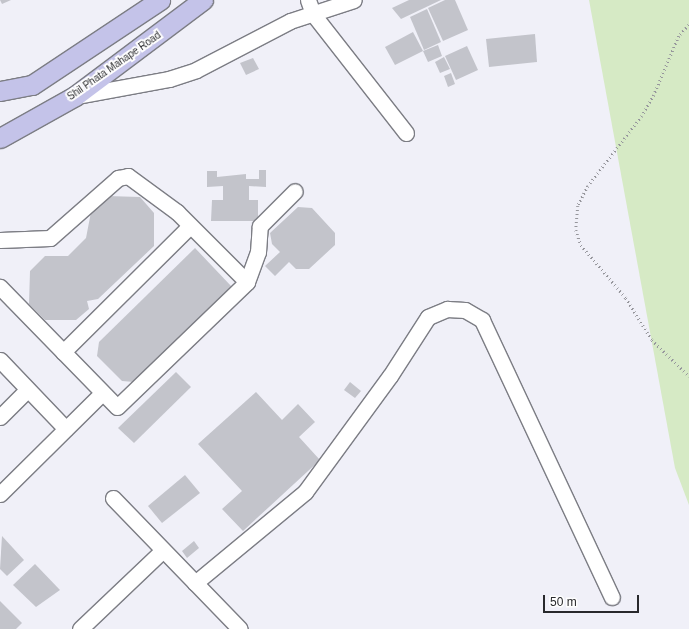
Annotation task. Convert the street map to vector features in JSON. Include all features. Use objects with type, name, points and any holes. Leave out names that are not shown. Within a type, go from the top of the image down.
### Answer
[{"type":"main road","points":[[0,100],[32,85],[160,0]]},
{"type":"main road","name":"Shil Phata Mahape Road","points":[[0,138],[46,110],[75,96],[203,0]]},
{"type":"main road","points":[[0,91],[32,85]]},
{"type":"main road","points":[[0,124],[46,110]]},
{"type":"street","points":[[75,96],[169,79],[196,70],[290,21],[310,7],[354,0]]},
{"type":"street","points":[[310,7],[406,133]]},
{"type":"street","points":[[0,240],[50,238],[118,178],[128,176],[177,212],[247,282]]},
{"type":"street","points":[[0,287],[102,393],[118,407],[247,282],[258,252],[260,226],[295,191]]},
{"type":"street","points":[[63,352],[190,226]]},
{"type":"street","points":[[195,583],[305,492],[390,376],[428,317],[447,309],[465,310],[482,320],[612,597]]},
{"type":"street","points":[[0,360],[27,390],[66,429]]},
{"type":"street","points":[[0,417],[27,390]]},
{"type":"street","points":[[0,494],[102,393]]},
{"type":"street","points":[[113,498],[162,551],[240,629]]},
{"type":"street","points":[[80,629],[162,551]]},
{"type":"path","points":[[689,25],[679,36],[654,95],[642,116],[588,186],[578,206],[576,230],[580,245],[626,298],[652,340],[689,376]]},
{"type":"green space","points":[[589,0],[689,0],[689,505],[675,468]]},
{"type":"building","points":[[0,0],[11,0],[2,4]]},
{"type":"building","points":[[409,0],[441,0],[401,19],[392,8]]},
{"type":"building","points":[[445,0],[455,0],[468,30],[443,41],[428,8]]},
{"type":"building","points":[[427,9],[441,42],[424,50],[410,17]]},
{"type":"building","points":[[413,32],[423,51],[395,65],[385,47]]},
{"type":"building","points":[[535,34],[537,62],[489,67],[486,39]]},
{"type":"building","points":[[438,45],[442,56],[428,62],[423,51]]},
{"type":"building","points":[[467,46],[478,70],[456,80],[445,56]]},
{"type":"building","points":[[444,57],[450,69],[440,73],[435,62]]},
{"type":"building","points":[[253,58],[259,69],[246,75],[240,63]]},
{"type":"building","points":[[451,73],[455,84],[448,87],[444,76]]},
{"type":"building","points":[[259,170],[266,170],[266,187],[249,186],[249,200],[258,200],[258,221],[211,221],[212,200],[223,200],[223,186],[207,187],[207,171],[217,171],[217,177],[246,174],[246,179],[259,179]]},
{"type":"building","points":[[107,196],[140,197],[154,213],[154,246],[98,299],[87,301],[89,309],[76,320],[45,320],[29,304],[30,271],[45,256],[68,256],[86,238],[91,212]]},
{"type":"building","points":[[298,207],[312,208],[335,233],[335,245],[309,269],[296,269],[289,262],[275,276],[265,266],[280,252],[272,244],[270,233]]},
{"type":"building","points":[[195,248],[232,287],[134,382],[122,381],[97,356],[99,342]]},
{"type":"building","points":[[176,372],[191,387],[134,443],[118,428]]},
{"type":"building","points":[[350,382],[361,391],[355,398],[344,390]]},
{"type":"building","points":[[256,392],[282,420],[298,404],[315,422],[299,437],[320,460],[243,531],[222,509],[242,491],[198,444]]},
{"type":"building","points":[[185,475],[200,493],[162,523],[148,506]]},
{"type":"building","points":[[2,536],[24,560],[7,576],[0,569]]},
{"type":"building","points":[[194,541],[199,548],[187,558],[182,551]]},
{"type":"building","points":[[35,564],[60,590],[36,607],[13,585]]},
{"type":"building","points":[[0,601],[22,623],[16,629],[0,629]]}]
